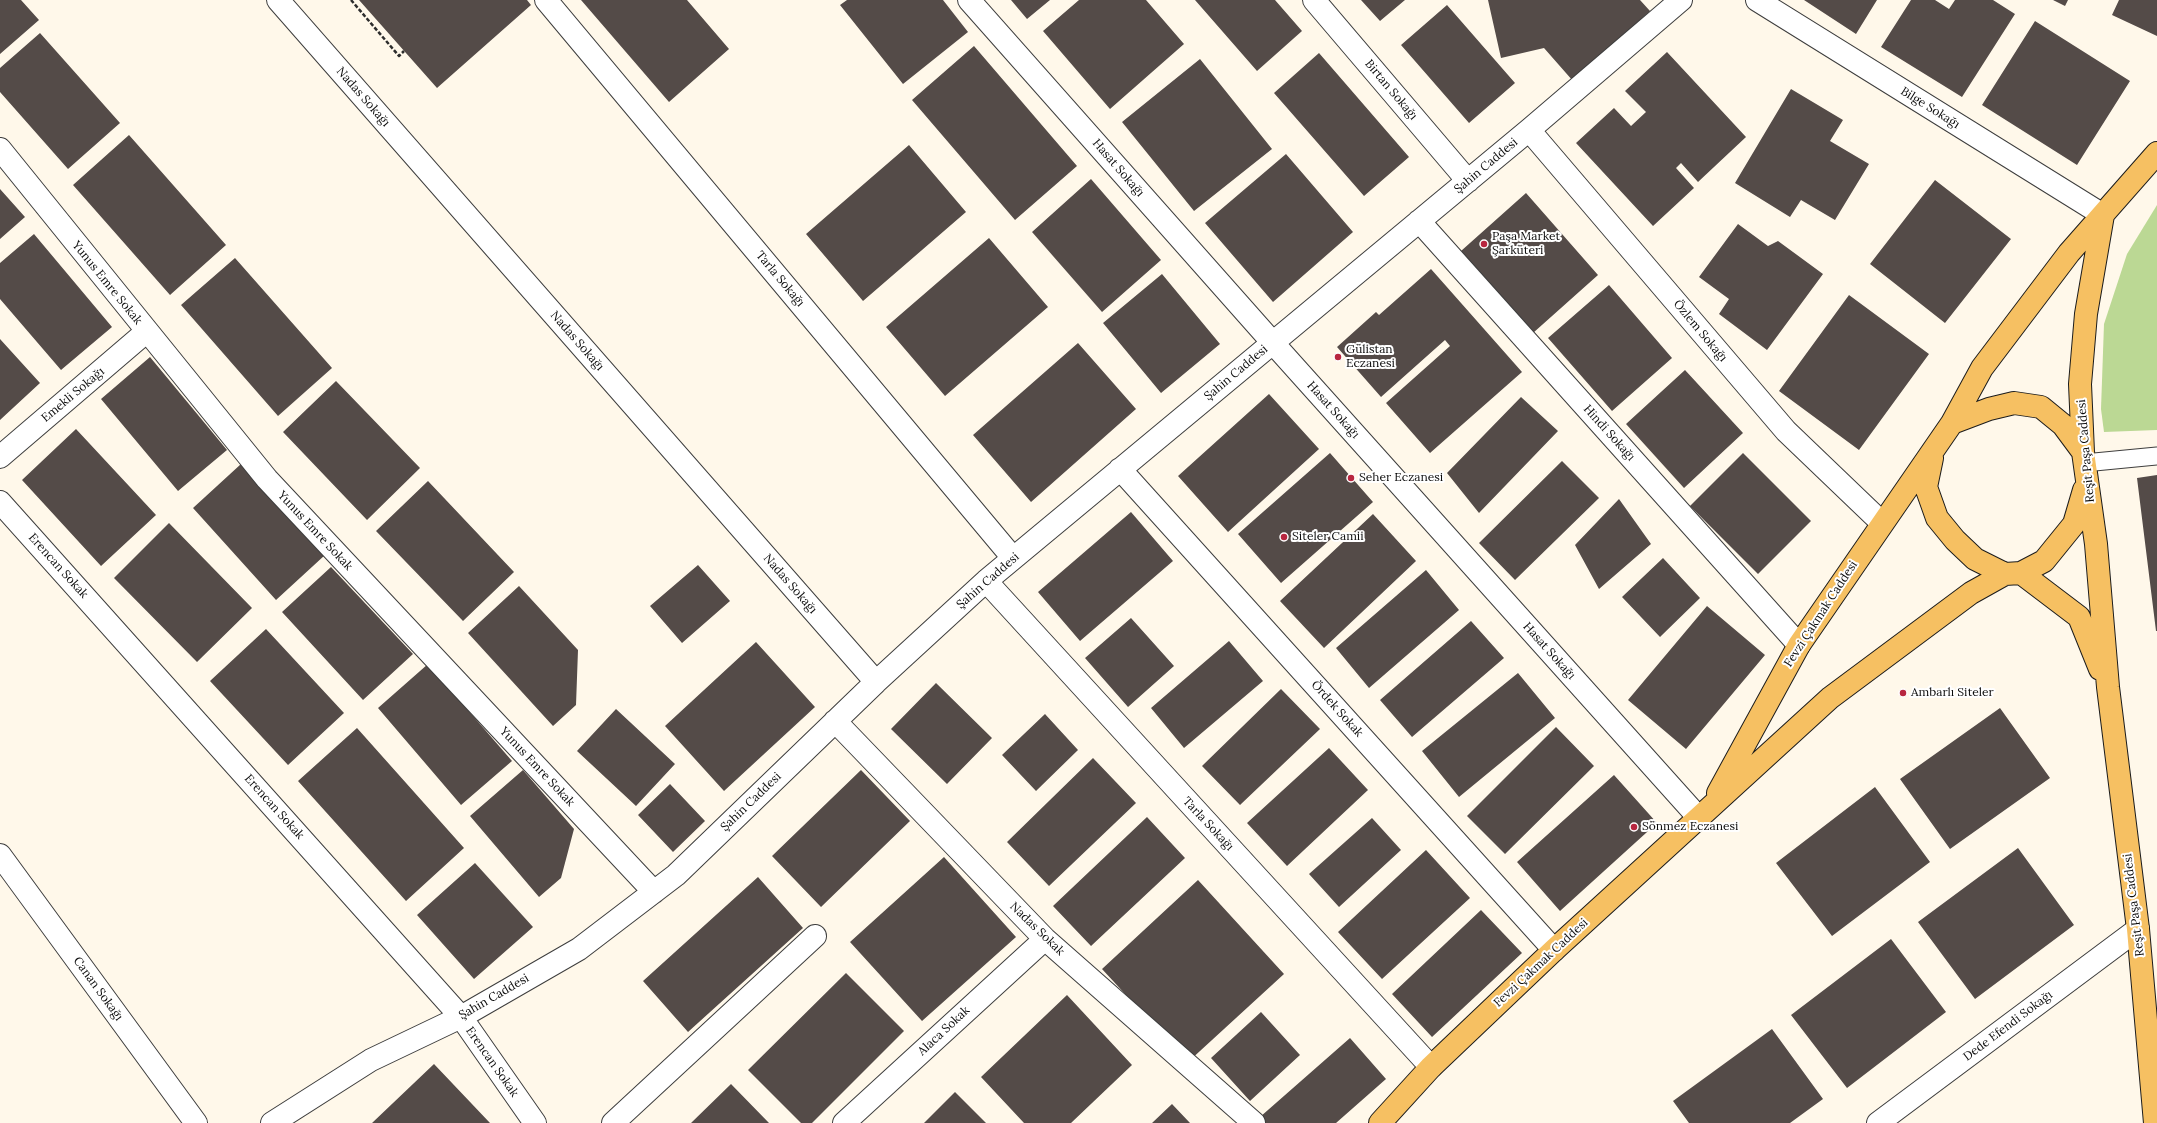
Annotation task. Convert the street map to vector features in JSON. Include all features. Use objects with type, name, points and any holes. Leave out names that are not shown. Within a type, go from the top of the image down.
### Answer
[{"type":"main road","points":[[1934,448],[1952,423],[1982,368],[2069,252],[2157,153]]},
{"type":"main road","name":"Reşit Paşa Caddesi","points":[[2103,215],[2086,314],[2080,384],[2084,464],[2097,558],[2108,687],[2138,929],[2156,1123]]},
{"type":"main road","points":[[1952,423],[1989,409],[2014,403],[2041,407],[2063,425],[2084,464]]},
{"type":"main road","name":"Reşit Paşa Caddesi","points":[[1934,448],[1926,487],[1937,518],[1955,540],[1975,559],[2013,573],[2079,617],[2108,687]]},
{"type":"main road","name":"Fevzi Çakmak Caddesi","points":[[1704,814],[1799,645],[1934,448]]},
{"type":"main road","name":"Fevzi Çakmak Caddesi","points":[[1380,1123],[1431,1067],[1554,950],[1830,698],[1972,593],[2013,573],[2044,561],[2074,524],[2081,504],[2084,464]]},
{"type":"street","name":"Nadas Sokağı","points":[[278,0],[876,682]]},
{"type":"street","name":"Tarla Sokağı","points":[[546,0],[1013,558]]},
{"type":"street","name":"Hasat Sokağı","points":[[970,0],[1273,343],[1704,814]]},
{"type":"street","name":"Birtan Sokağı","points":[[1314,0],[1468,181]]},
{"type":"street","name":"Şahin Caddesi","points":[[272,1123],[371,1060],[461,1017],[579,949],[676,876],[835,721],[986,581],[1468,181],[1681,0]]},
{"type":"street","name":"Bilge Sokağı","points":[[1757,0],[2103,215]]},
{"type":"street","name":"Özlem Sokağı","points":[[1529,130],[1786,431],[1882,523]]},
{"type":"street","name":"Yunus Emre Sokak","points":[[0,149],[146,332],[267,479],[654,892]]},
{"type":"street","name":"Hindi Sokağı","points":[[1419,221],[1799,645]]},
{"type":"street","name":"Emekli Sokağı","points":[[0,457],[146,332]]},
{"type":"street","name":"Ördek Sokak","points":[[1120,469],[1554,950]]},
{"type":"street","name":"Erencan Sokak","points":[[0,502],[461,1017],[535,1123]]},
{"type":"street","name":"Tarla Sokağı","points":[[986,581],[1431,1067]]},
{"type":"street","name":"Nadas Sokak","points":[[835,721],[1045,939],[1254,1123]]},
{"type":"street","name":"Canan Sokağı","points":[[0,855],[196,1123]]},
{"type":"street","name":"Dede Efendi Sokağı","points":[[1878,1123],[2138,929]]},
{"type":"street","points":[[613,1123],[815,936]]},
{"type":"street","name":"Alaca Sokak","points":[[844,1123],[1045,939]]},
{"type":"lane","points":[[2084,464],[2157,456]]},
{"type":"path","points":[[351,0],[399,56],[404,51]]},
{"type":"green space","points":[[2157,205],[2157,430],[2104,432],[2101,409],[2104,324],[2127,254]]},
{"type":"building","points":[[0,0],[21,0],[39,20],[0,54]]},
{"type":"building","points":[[359,0],[527,0],[531,5],[437,88]]},
{"type":"building","points":[[581,0],[687,0],[729,49],[669,102]]},
{"type":"building","points":[[847,0],[943,0],[968,32],[903,84],[840,5]]},
{"type":"building","points":[[1011,0],[1050,0],[1027,19]]},
{"type":"building","points":[[1079,0],[1146,0],[1184,44],[1110,109],[1043,31]]},
{"type":"building","points":[[1195,0],[1275,0],[1302,31],[1257,71]]},
{"type":"building","points":[[1361,0],[1405,0],[1380,21]]},
{"type":"building","points":[[1488,0],[1640,0],[1650,11],[1573,81],[1544,48],[1501,58]]},
{"type":"building","points":[[1804,0],[1877,0],[1856,34]]},
{"type":"building","points":[[1911,0],[1935,0],[1949,9],[1955,0],[1993,0],[2015,14],[1962,97],[1881,47]]},
{"type":"building","points":[[2053,0],[2068,0],[2065,6]]},
{"type":"building","points":[[2119,0],[2157,0],[2157,36],[2112,15]]},
{"type":"building","points":[[1447,5],[1515,83],[1469,123],[1401,45]]},
{"type":"building","points":[[2035,21],[2130,81],[2077,165],[1982,105]]},
{"type":"building","points":[[40,33],[120,123],[68,169],[0,92],[0,68]]},
{"type":"building","points":[[974,46],[1077,166],[1015,220],[912,100]]},
{"type":"building","points":[[1667,52],[1746,137],[1698,182],[1681,163],[1676,168],[1694,188],[1653,226],[1576,143],[1614,108],[1631,126],[1646,112],[1625,91]]},
{"type":"building","points":[[1319,53],[1409,157],[1364,196],[1274,93]]},
{"type":"building","points":[[1200,59],[1272,149],[1194,211],[1122,122]]},
{"type":"building","points":[[1791,89],[1843,120],[1830,141],[1869,164],[1835,220],[1801,200],[1790,217],[1735,183]]},
{"type":"building","points":[[129,135],[226,245],[170,295],[73,185]]},
{"type":"building","points":[[909,145],[966,212],[863,301],[806,234]]},
{"type":"building","points":[[1286,154],[1353,232],[1273,302],[1205,223]]},
{"type":"building","points":[[1091,179],[1161,260],[1102,312],[1032,232]]},
{"type":"building","points":[[1935,180],[2011,239],[1945,323],[1870,264]]},
{"type":"building","points":[[0,189],[25,217],[0,239]]},
{"type":"building","points":[[1526,193],[1598,275],[1533,333],[1461,251]]},
{"type":"building","points":[[1738,224],[1768,246],[1778,241],[1823,274],[1767,350],[1719,314],[1729,299],[1699,277]]},
{"type":"building","points":[[34,234],[112,327],[61,370],[0,299],[0,263]]},
{"type":"building","points":[[989,238],[1048,307],[945,396],[886,327]]},
{"type":"building","points":[[235,258],[332,368],[278,416],[181,305]]},
{"type":"building","points":[[1431,269],[1522,372],[1430,453],[1386,403],[1450,346],[1445,340],[1381,397],[1337,347],[1376,312],[1379,315]]},
{"type":"building","points":[[1162,274],[1220,344],[1161,393],[1103,323]]},
{"type":"building","points":[[1609,285],[1672,358],[1612,411],[1548,338]]},
{"type":"building","points":[[1849,295],[1929,354],[1859,450],[1779,391]]},
{"type":"building","points":[[0,339],[40,383],[0,420]]},
{"type":"building","points":[[1078,343],[1136,409],[1031,502],[973,435]]},
{"type":"building","points":[[150,357],[227,450],[178,491],[101,399]]},
{"type":"building","points":[[1685,370],[1743,433],[1684,488],[1626,424]]},
{"type":"building","points":[[336,381],[420,468],[367,520],[283,432]]},
{"type":"building","points":[[1269,394],[1319,449],[1228,532],[1178,476]]},
{"type":"building","points":[[1521,397],[1558,431],[1479,513],[1447,473]]},
{"type":"building","points":[[76,429],[156,515],[101,566],[22,480]]},
{"type":"building","points":[[1330,453],[1373,502],[1281,583],[1238,534]]},
{"type":"building","points":[[1743,453],[1811,521],[1758,574],[1690,506]]},
{"type":"building","points":[[1562,461],[1599,498],[1515,580],[1479,543]]},
{"type":"building","points":[[241,464],[325,555],[276,600],[193,508]]},
{"type":"building","points":[[2157,475],[2157,631],[2156,631],[2137,478]]},
{"type":"building","points":[[428,481],[514,572],[463,621],[376,531]]},
{"type":"building","points":[[1619,499],[1651,544],[1599,589],[1575,545]]},
{"type":"building","points":[[1131,512],[1173,561],[1080,641],[1038,592]]},
{"type":"building","points":[[1373,514],[1416,561],[1324,648],[1280,601]]},
{"type":"building","points":[[169,523],[252,608],[197,662],[114,578]]},
{"type":"building","points":[[1663,558],[1700,598],[1660,637],[1622,597]]},
{"type":"building","points":[[698,565],[730,601],[682,643],[650,606]]},
{"type":"building","points":[[331,567],[413,654],[363,700],[282,612]]},
{"type":"building","points":[[1426,570],[1459,610],[1369,688],[1336,648]]},
{"type":"building","points":[[519,586],[578,650],[576,705],[553,726],[468,633]]},
{"type":"building","points":[[1707,606],[1765,655],[1686,749],[1628,700]]},
{"type":"building","points":[[1131,618],[1174,666],[1128,707],[1085,658]]},
{"type":"building","points":[[1471,621],[1504,658],[1412,737],[1380,700]]},
{"type":"building","points":[[266,629],[344,713],[288,765],[210,681]]},
{"type":"building","points":[[1229,641],[1263,681],[1184,748],[1151,708]]},
{"type":"building","points":[[756,642],[815,707],[724,791],[665,726]]},
{"type":"building","points":[[428,664],[512,761],[461,805],[378,708]]},
{"type":"building","points":[[1518,673],[1555,718],[1459,797],[1422,751]]},
{"type":"building","points":[[936,683],[992,738],[947,784],[891,729]]},
{"type":"building","points":[[1281,689],[1320,729],[1240,805],[1202,766]]},
{"type":"building","points":[[2000,708],[2050,778],[1950,849],[1900,779]]},
{"type":"building","points":[[616,709],[675,764],[636,806],[577,751]]},
{"type":"building","points":[[1045,714],[1078,750],[1036,791],[1002,755]]},
{"type":"building","points":[[1556,727],[1594,766],[1505,854],[1467,816]]},
{"type":"building","points":[[357,728],[464,848],[406,901],[298,781]]},
{"type":"building","points":[[1329,748],[1368,790],[1287,866],[1247,823]]},
{"type":"building","points":[[1093,758],[1136,803],[1049,886],[1007,842]]},
{"type":"building","points":[[523,770],[574,829],[561,878],[539,897],[470,816]]},
{"type":"building","points":[[861,770],[910,821],[821,907],[772,856]]},
{"type":"building","points":[[1614,775],[1657,823],[1560,911],[1517,862]]},
{"type":"building","points":[[670,784],[705,821],[673,852],[638,815]]},
{"type":"building","points":[[1875,787],[1930,862],[1832,936],[1776,863]]},
{"type":"building","points":[[1147,817],[1185,858],[1091,946],[1053,906]]},
{"type":"building","points":[[1372,818],[1401,850],[1339,907],[1309,874]]},
{"type":"building","points":[[2018,848],[2074,925],[1975,999],[1918,922]]},
{"type":"building","points":[[1426,850],[1470,898],[1382,979],[1338,932]]},
{"type":"building","points":[[944,857],[1016,937],[922,1021],[850,942]]},
{"type":"building","points":[[475,863],[533,927],[474,979],[417,915]]},
{"type":"building","points":[[758,877],[803,928],[688,1032],[643,981]]},
{"type":"building","points":[[1198,880],[1284,974],[1188,1062],[1102,969]]},
{"type":"building","points":[[1481,910],[1522,953],[1432,1037],[1392,994]]},
{"type":"building","points":[[1891,939],[1946,1012],[1847,1088],[1791,1015]]},
{"type":"building","points":[[846,973],[904,1031],[812,1123],[801,1123],[748,1070]]},
{"type":"building","points":[[1067,995],[1132,1065],[1071,1123],[1024,1123],[981,1077]]},
{"type":"building","points":[[1261,1012],[1300,1055],[1250,1101],[1211,1058]]},
{"type":"building","points":[[1772,1029],[1823,1099],[1790,1123],[1689,1123],[1673,1101]]},
{"type":"building","points":[[1350,1038],[1386,1079],[1336,1123],[1265,1123],[1260,1117]]},
{"type":"building","points":[[434,1064],[490,1123],[372,1123]]},
{"type":"building","points":[[731,1084],[769,1123],[691,1123]]},
{"type":"building","points":[[955,1092],[986,1123],[924,1123]]},
{"type":"building","points":[[1172,1104],[1190,1123],[1152,1123]]},
{"type":"place","name":"Paşa Market Şarküteri","points":[[1484,244]]},
{"type":"place","name":"Gülistan Eczanesi","points":[[1338,357]]},
{"type":"place","name":"Seher Eczanesi","points":[[1351,478]]},
{"type":"place","name":"Siteler Camii","points":[[1284,537]]},
{"type":"place","name":"Ambarlı Siteler","points":[[1903,693]]},
{"type":"place","name":"Sönmez Eczanesi","points":[[1634,827]]}]
